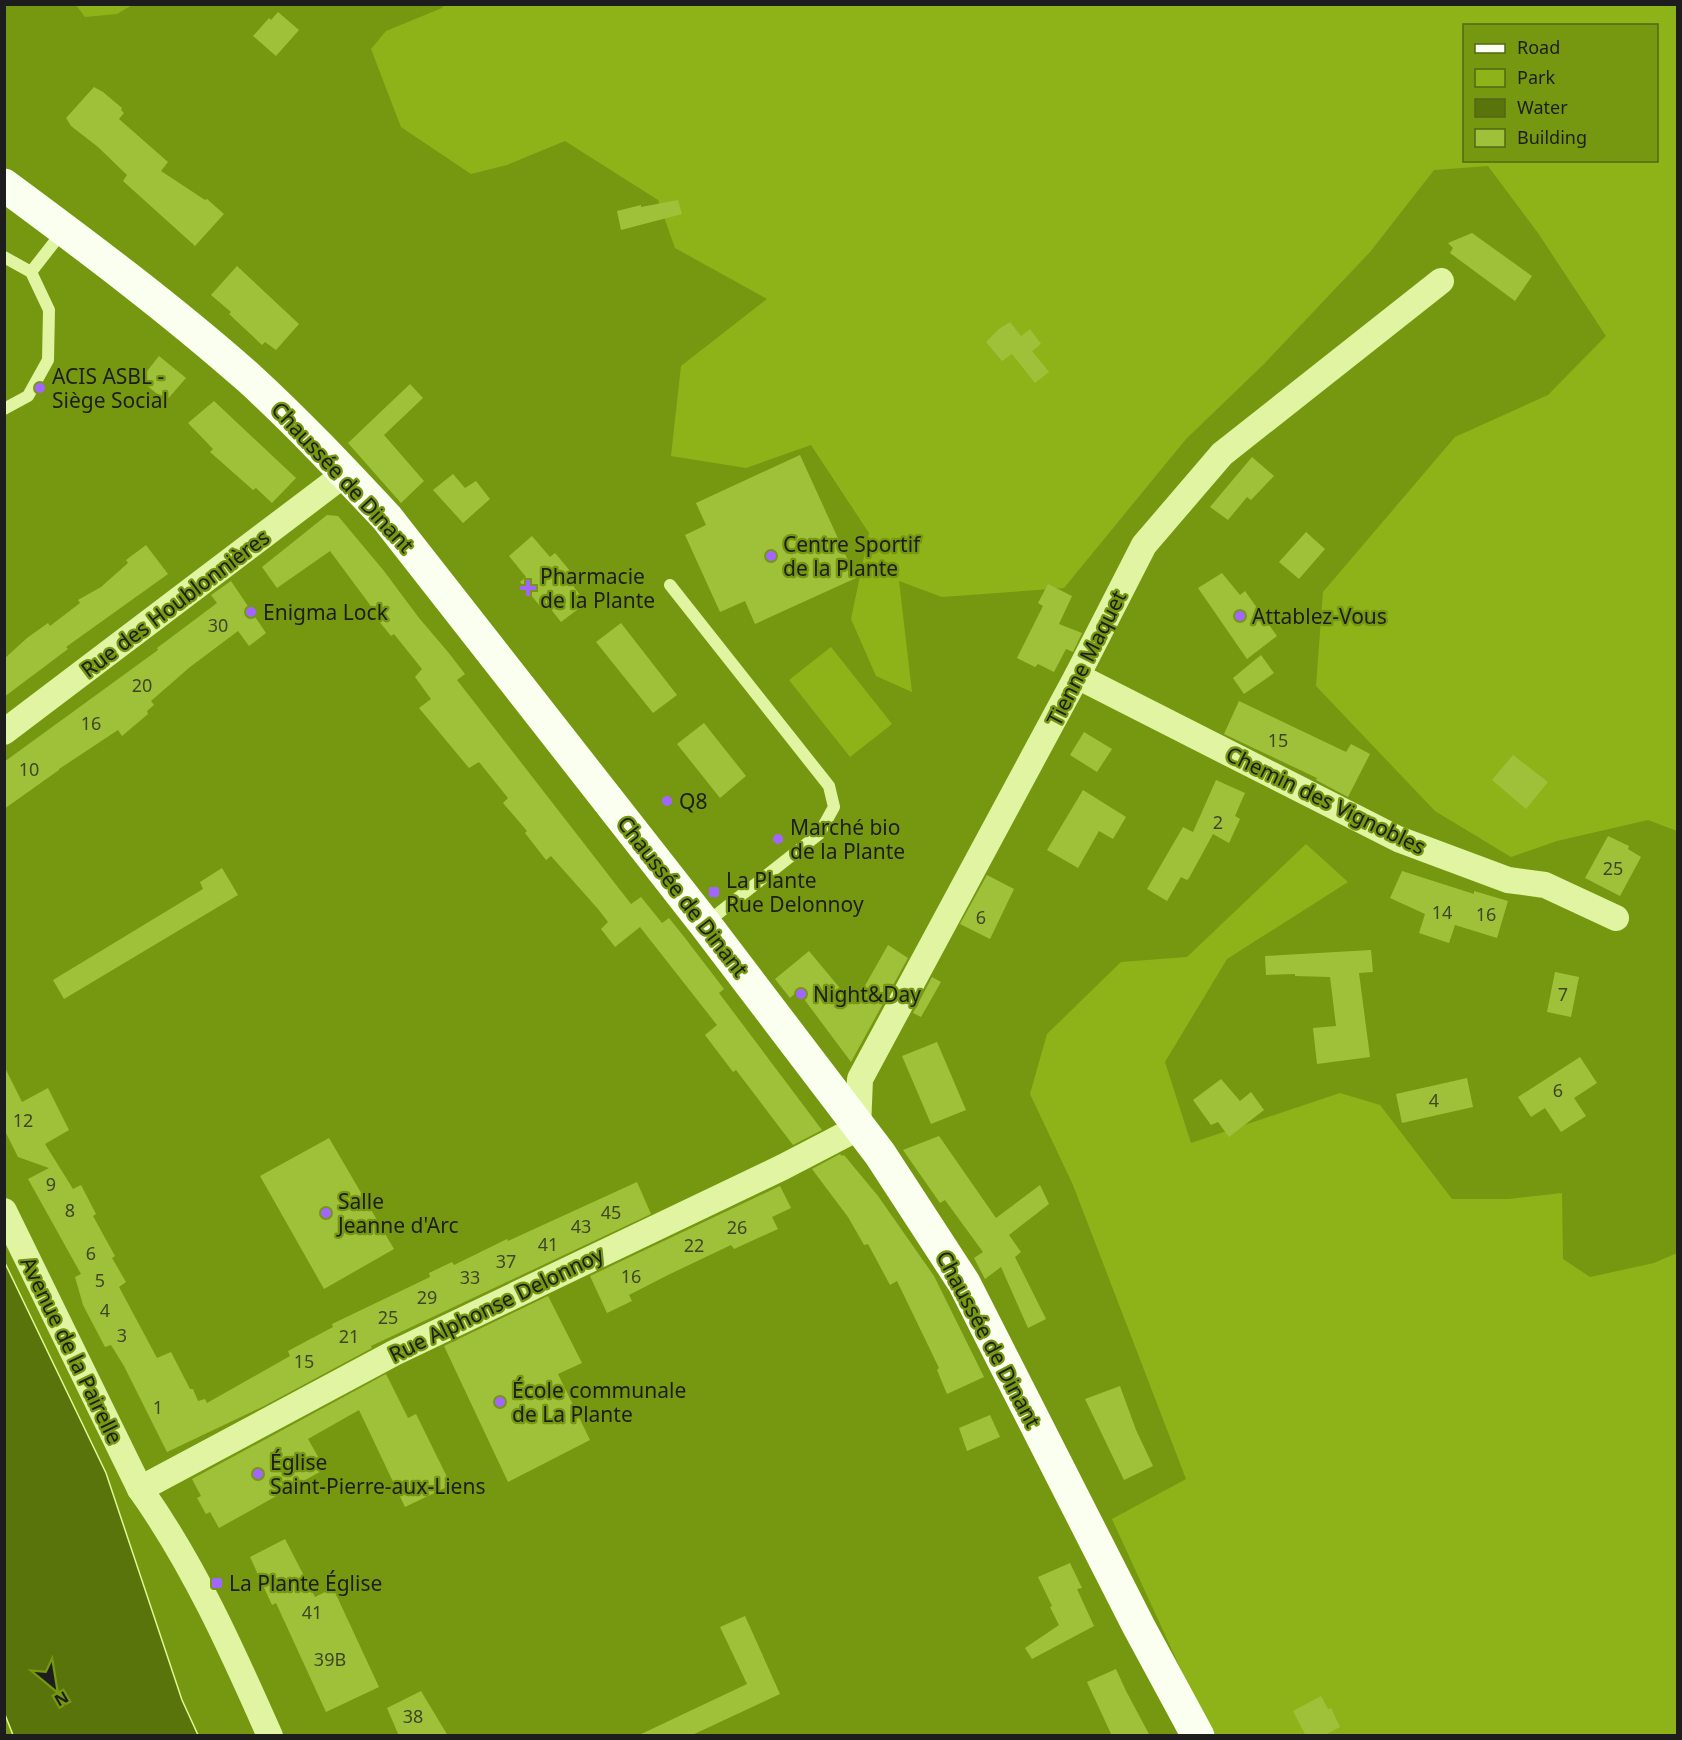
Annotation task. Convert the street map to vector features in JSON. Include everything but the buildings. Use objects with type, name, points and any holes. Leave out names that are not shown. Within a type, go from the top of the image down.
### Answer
[{"type":"main road","name":"Chaussée de Dinant","points":[[4,184],[129,277],[250,380],[345,473],[387,518],[705,924],[880,1154],[964,1283],[1139,1627],[1198,1736]]},
{"type":"street","name":"Tienne Maquet","points":[[858,1128],[860,1079],[1077,676],[1144,544],[1222,454],[1441,281]]},
{"type":"street","name":"Rue des Houblonnières","points":[[4,732],[345,473]]},
{"type":"street","name":"Chemin des Vignobles","points":[[1077,676],[1398,839],[1508,880],[1545,885],[1616,918]]},
{"type":"street","name":"Rue Alphonse Delonnoy","points":[[140,1489],[394,1353],[783,1167],[858,1128]]},
{"type":"street","name":"Avenue de la Pairelle","points":[[4,1211],[140,1489],[166,1527],[202,1590],[270,1736]]},
{"type":"lane","points":[[31,272],[64,229]]},
{"type":"lane","points":[[4,257],[31,272],[50,310],[48,360],[28,396],[4,409]]},
{"type":"lane","points":[[670,585],[829,786],[834,807],[819,834],[705,924]]},
{"type":"green space","points":[[444,4],[1677,5],[1677,831],[1648,820],[1557,841],[1511,857],[1435,811],[1316,686],[1323,592],[1455,437],[1548,395],[1606,336],[1538,233],[1488,166],[1434,170],[1370,252],[1263,365],[1186,439],[1064,588],[942,597],[899,581],[912,692],[876,676],[851,619],[869,533],[811,445],[746,468],[671,456],[681,366],[767,299],[675,248],[658,200],[565,141],[507,165],[471,174],[401,127],[371,49],[386,31],[442,8]]},
{"type":"green space","points":[[76,5],[132,5],[117,14],[85,17]]},
{"type":"green space","points":[[831,647],[892,724],[850,757],[789,680]]},
{"type":"green space","points":[[1306,844],[1348,882],[1227,959],[1165,1062],[1191,1143],[1340,1093],[1380,1105],[1452,1199],[1509,1199],[1562,1193],[1563,1259],[1590,1277],[1654,1263],[1677,1253],[1677,1735],[1211,1735],[1112,1519],[1186,1479],[1073,1185],[1030,1094],[1047,1034],[1121,962],[1187,957]]},
{"type":"water","points":[[5,1263],[106,1473],[182,1700],[198,1735],[13,1735],[4,1712]]},
{"type":"place","name":"ACIS ASBL - Siège Social","points":[[40,388]]},
{"type":"place","name":"Centre Sportif de la Plante","points":[[771,556]]},
{"type":"place","name":"Pharmacie de la Plante","points":[[528,588]]},
{"type":"place","name":"Enigma Lock","points":[[251,612]]},
{"type":"place","name":"Attablez-Vous","points":[[1240,616]]},
{"type":"place","name":"Q8","points":[[667,801]]},
{"type":"place","name":"Marché bio de la Plante","points":[[778,839]]},
{"type":"place","name":"La Plante Rue Delonnoy","points":[[714,892]]},
{"type":"place","name":"Night&Day","points":[[801,994]]},
{"type":"place","name":"Salle Jeanne d'Arc","points":[[326,1213]]},
{"type":"place","name":"École communale de La Plante","points":[[500,1402]]},
{"type":"place","name":"Église Saint-Pierre-aux-Liens","points":[[258,1474]]},
{"type":"place","name":"La Plante Église","points":[[217,1583]]}]
